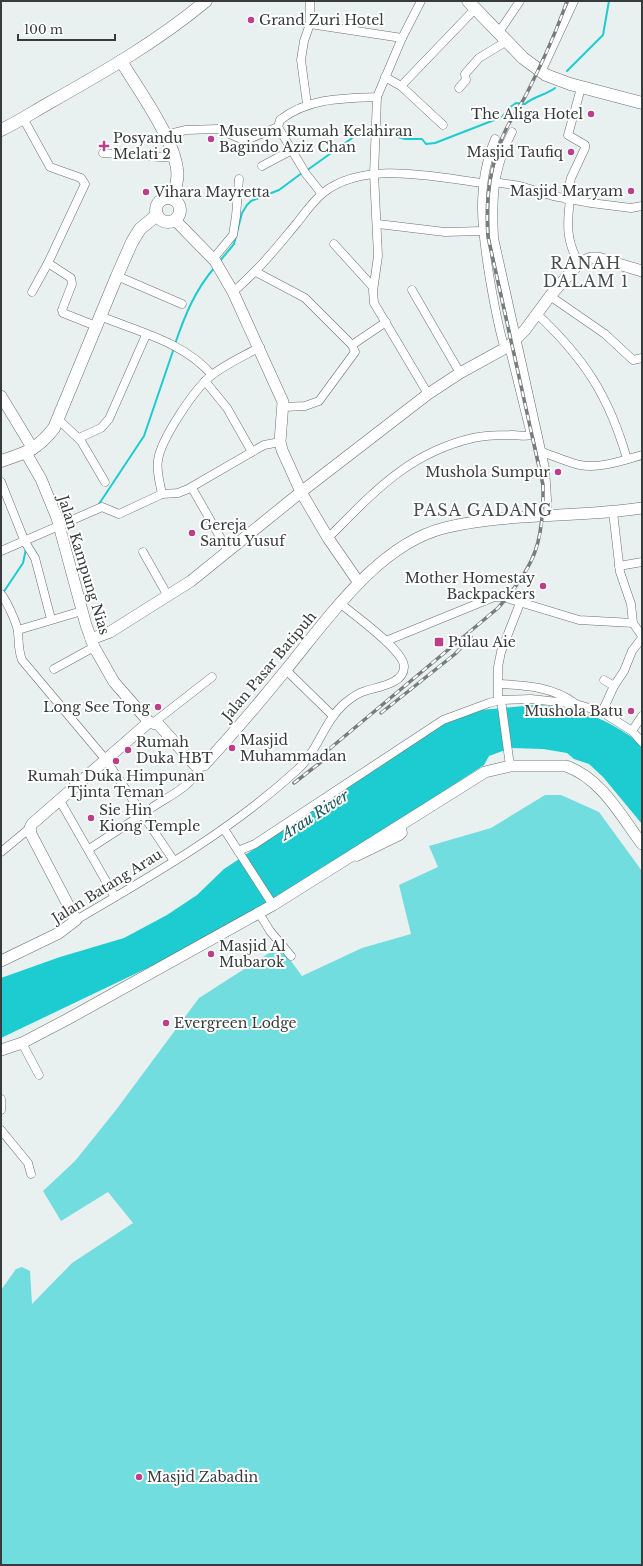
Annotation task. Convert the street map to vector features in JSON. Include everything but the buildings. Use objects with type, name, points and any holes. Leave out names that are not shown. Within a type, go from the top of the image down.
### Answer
[{"type":"main road","points":[[3,127],[23,118],[121,61],[184,20],[203,2]]},
{"type":"main road","points":[[472,5],[541,72],[553,79],[581,88],[642,103]]},
{"type":"main road","points":[[121,61],[165,135],[175,158],[178,178],[173,199]]},
{"type":"main road","points":[[164,199],[173,199],[179,205],[180,213],[175,220],[167,222],[163,221],[157,215],[156,210],[160,202],[164,199]]},
{"type":"main road","points":[[1,461],[29,451],[49,434],[59,420],[98,321],[136,235],[157,215]]},
{"type":"main road","points":[[175,220],[216,263],[234,292],[280,392],[284,407],[280,442],[301,492],[328,538],[359,583]]},
{"type":"main road","points":[[92,643],[168,596],[228,551],[301,492],[428,394],[460,373],[510,345],[579,263],[590,258],[598,258],[642,271]]},
{"type":"main road","name":"Jalan Kampung Nias","points":[[1,396],[42,479],[58,526],[92,643],[114,682],[151,722],[159,725],[193,762],[200,766]]},
{"type":"main road","name":"Jalan Pasar Batipuh","points":[[200,766],[207,761],[286,670],[304,645],[359,583],[392,553],[412,540],[444,528],[485,520],[526,516],[613,512],[642,508]]},
{"type":"main road","points":[[76,920],[31,834],[30,828],[34,821],[59,799],[151,722]]},
{"type":"main road","points":[[1,1050],[22,1043],[126,988],[259,913],[485,772],[510,764],[566,766],[578,771],[603,792],[642,844]]},
{"type":"main road","name":"Jalan Batang Arau","points":[[1,961],[59,933],[76,920]]},
{"type":"street","points":[[307,104],[301,60],[304,41],[310,24],[310,1]]},
{"type":"street","points":[[422,1],[402,38],[377,96],[374,174],[378,224],[378,262],[373,287],[374,303],[428,394]]},
{"type":"street","points":[[459,88],[466,80],[465,74],[476,61],[503,36],[520,1]]},
{"type":"street","points":[[541,72],[574,1]]},
{"type":"street","points":[[401,86],[472,5]]},
{"type":"street","points":[[310,24],[402,38]]},
{"type":"street","points":[[385,77],[401,86],[443,125]]},
{"type":"street","points":[[579,263],[569,243],[567,232],[568,199],[571,178],[585,148],[584,145],[568,135],[581,88]]},
{"type":"street","points":[[322,194],[304,170],[278,127],[279,121],[307,104],[342,98],[377,96]]},
{"type":"street","points":[[23,118],[50,167],[81,178],[85,184],[48,263],[32,292]]},
{"type":"street","points":[[165,135],[186,130],[218,129],[239,138],[251,138],[278,127]]},
{"type":"street","points":[[328,538],[395,474],[418,459],[453,443],[475,437],[495,435],[531,435],[510,345],[494,238],[494,182],[498,162],[512,132]]},
{"type":"street","points":[[495,139],[486,162],[482,183],[482,231],[495,308],[510,345],[542,452],[547,488],[548,515]]},
{"type":"street","points":[[262,166],[292,150]]},
{"type":"street","points":[[103,153],[175,158]]},
{"type":"street","points":[[234,292],[256,272],[322,194],[339,183],[359,176],[374,174],[420,175],[482,183]]},
{"type":"street","points":[[216,263],[233,235],[239,178]]},
{"type":"street","points":[[494,182],[520,186],[568,199],[631,208],[642,206]]},
{"type":"street","points":[[378,224],[445,232],[482,231]]},
{"type":"street","points":[[334,244],[373,287]]},
{"type":"street","points":[[48,263],[71,278],[72,284],[62,310],[63,313],[98,321],[174,345],[198,359],[212,375]]},
{"type":"street","points":[[256,272],[305,298],[352,345],[355,355],[319,401],[305,406],[284,407]]},
{"type":"street","points":[[117,276],[182,304]]},
{"type":"street","points":[[412,290],[460,373]]},
{"type":"street","points":[[550,296],[604,334],[633,360],[642,358]]},
{"type":"street","points":[[537,314],[565,341],[601,391],[620,436],[627,459]]},
{"type":"street","points":[[352,345],[386,322]]},
{"type":"street","points":[[79,438],[101,428],[110,419],[146,335]]},
{"type":"street","points":[[162,494],[157,466],[160,452],[182,413],[205,381],[212,375],[260,347]]},
{"type":"street","points":[[205,381],[227,408],[252,452]]},
{"type":"street","points":[[59,420],[79,438],[105,482]]},
{"type":"street","points":[[1,551],[25,542],[102,507],[119,514],[162,494],[178,493],[192,488],[269,443],[280,442]]},
{"type":"street","points":[[542,452],[582,465],[600,464],[627,459],[642,454]]},
{"type":"street","points":[[1,482],[25,542],[35,558],[51,620]]},
{"type":"street","points":[[192,488],[228,551]]},
{"type":"street","points":[[602,712],[614,686],[624,671],[634,647],[642,637],[633,623],[631,604],[618,566],[613,512]]},
{"type":"street","points":[[143,552],[168,596]]},
{"type":"street","points":[[618,566],[642,562]]},
{"type":"street","points":[[3,596],[18,630],[19,653],[22,660],[147,811],[174,861]]},
{"type":"street","points":[[341,604],[386,641],[490,598],[503,597],[579,620],[633,623]]},
{"type":"street","points":[[510,764],[500,702],[498,668],[501,652],[520,603]]},
{"type":"street","points":[[18,630],[82,611]]},
{"type":"street","name":"Jalan Batang Arau","points":[[76,920],[224,829],[304,764],[333,716],[357,694],[386,686],[393,682],[404,669],[404,662],[386,641]]},
{"type":"street","points":[[54,668],[92,643]]},
{"type":"street","points":[[286,670],[333,716]]},
{"type":"street","points":[[151,722],[212,677]]},
{"type":"street","points":[[604,680],[614,686]]},
{"type":"street","points":[[499,684],[526,685],[544,689],[562,695],[576,704]]},
{"type":"street","points":[[239,852],[255,844],[443,720],[470,709],[500,702],[532,699],[576,704],[602,712],[632,731],[642,742]]},
{"type":"street","points":[[632,731],[642,716]]},
{"type":"street","points":[[89,849],[192,780],[198,772],[200,766]]},
{"type":"street","points":[[59,799],[89,849],[115,897]]},
{"type":"street","points":[[1,852],[30,828]]},
{"type":"street","points":[[224,829],[273,904]]},
{"type":"street","points":[[259,913],[291,956]]},
{"type":"street","points":[[22,1043],[39,1075]]},
{"type":"street","points":[[1,1100],[1,1110]]},
{"type":"street","points":[[1,1130],[28,1163],[31,1174]]},
{"type":"shaded area","points":[[545,795],[561,795],[599,812],[642,871],[642,1565],[1,1565],[1,1290],[16,1269],[22,1267],[30,1271],[32,1304],[72,1263],[133,1223],[108,1192],[61,1221],[43,1191],[75,1161],[116,1110],[199,998],[280,946],[302,976],[362,948],[411,934],[399,885],[438,867],[429,846],[491,828]]},
{"type":"water","name":"Arau River","points":[[535,705],[579,711],[605,721],[642,745],[642,824],[603,777],[589,764],[574,759],[567,753],[543,749],[511,748],[489,756],[484,765],[275,901],[162,961],[1,1038],[1,978],[60,957],[124,938],[167,915],[197,895],[224,869],[451,719],[481,710]]},
{"type":"waterway","points":[[567,71],[603,35],[609,1]]},
{"type":"waterway","points":[[377,131],[405,139],[422,139],[426,144],[435,143],[502,117],[509,108],[516,103],[525,104],[555,88]]},
{"type":"waterway","points":[[306,171],[362,131],[373,131]]},
{"type":"waterway","points":[[219,262],[234,244],[242,213],[247,205],[251,201],[279,190],[302,173]]},
{"type":"waterway","points":[[175,344],[191,303],[215,267]]},
{"type":"waterway","points":[[99,504],[144,436],[174,348]]},
{"type":"waterway","points":[[3,593],[23,563],[26,549]]},
{"type":"railway","points":[[321,756],[498,608],[521,579],[535,551],[542,522],[543,485],[488,237],[487,209],[490,181],[496,154],[501,140],[538,70],[567,1]]},
{"type":"railway","points":[[381,713],[455,654],[471,637]]},
{"type":"railway","points":[[294,783],[330,755]]},
{"type":"place","name":"Grand Zuri Hotel","points":[[251,20]]},
{"type":"place","name":"The Aliga Hotel","points":[[591,114]]},
{"type":"place","name":"Museum Rumah Kelahiran Bagindo Aziz Chan","points":[[211,139]]},
{"type":"place","name":"Posyandu Melati 2","points":[[104,146]]},
{"type":"place","name":"Masjid Taufiq","points":[[571,152]]},
{"type":"place","name":"Masjid Maryam","points":[[631,191]]},
{"type":"place","name":"Vihara Mayretta","points":[[146,192]]},
{"type":"place","name":"Mushola Sumpur","points":[[558,472]]},
{"type":"place","name":"Gereja Santu Yusuf","points":[[192,533]]},
{"type":"place","name":"Mother Homestay Backpackers","points":[[543,586]]},
{"type":"place","name":"Pulau Aie","points":[[439,642]]},
{"type":"place","name":"Long See Tong","points":[[158,707]]},
{"type":"place","name":"Mushola Batu","points":[[631,711]]},
{"type":"place","name":"Masjid Muhammadan","points":[[232,748]]},
{"type":"place","name":"Rumah Duka HBT","points":[[128,750]]},
{"type":"place","name":"Rumah Duka Himpunan Tjinta Teman","points":[[116,761]]},
{"type":"place","name":"Sie Hin Kiong Temple","points":[[91,818]]},
{"type":"place","name":"Masjid Al Mubarok","points":[[211,954]]},
{"type":"place","name":"Evergreen Lodge","points":[[166,1023]]},
{"type":"place","name":"Masjid Zabadin","points":[[139,1477]]},
{"type":"district","name":"RANAH DALAM 1","points":[[586,272]]},
{"type":"district","name":"PASA GADANG","points":[[483,510]]}]
